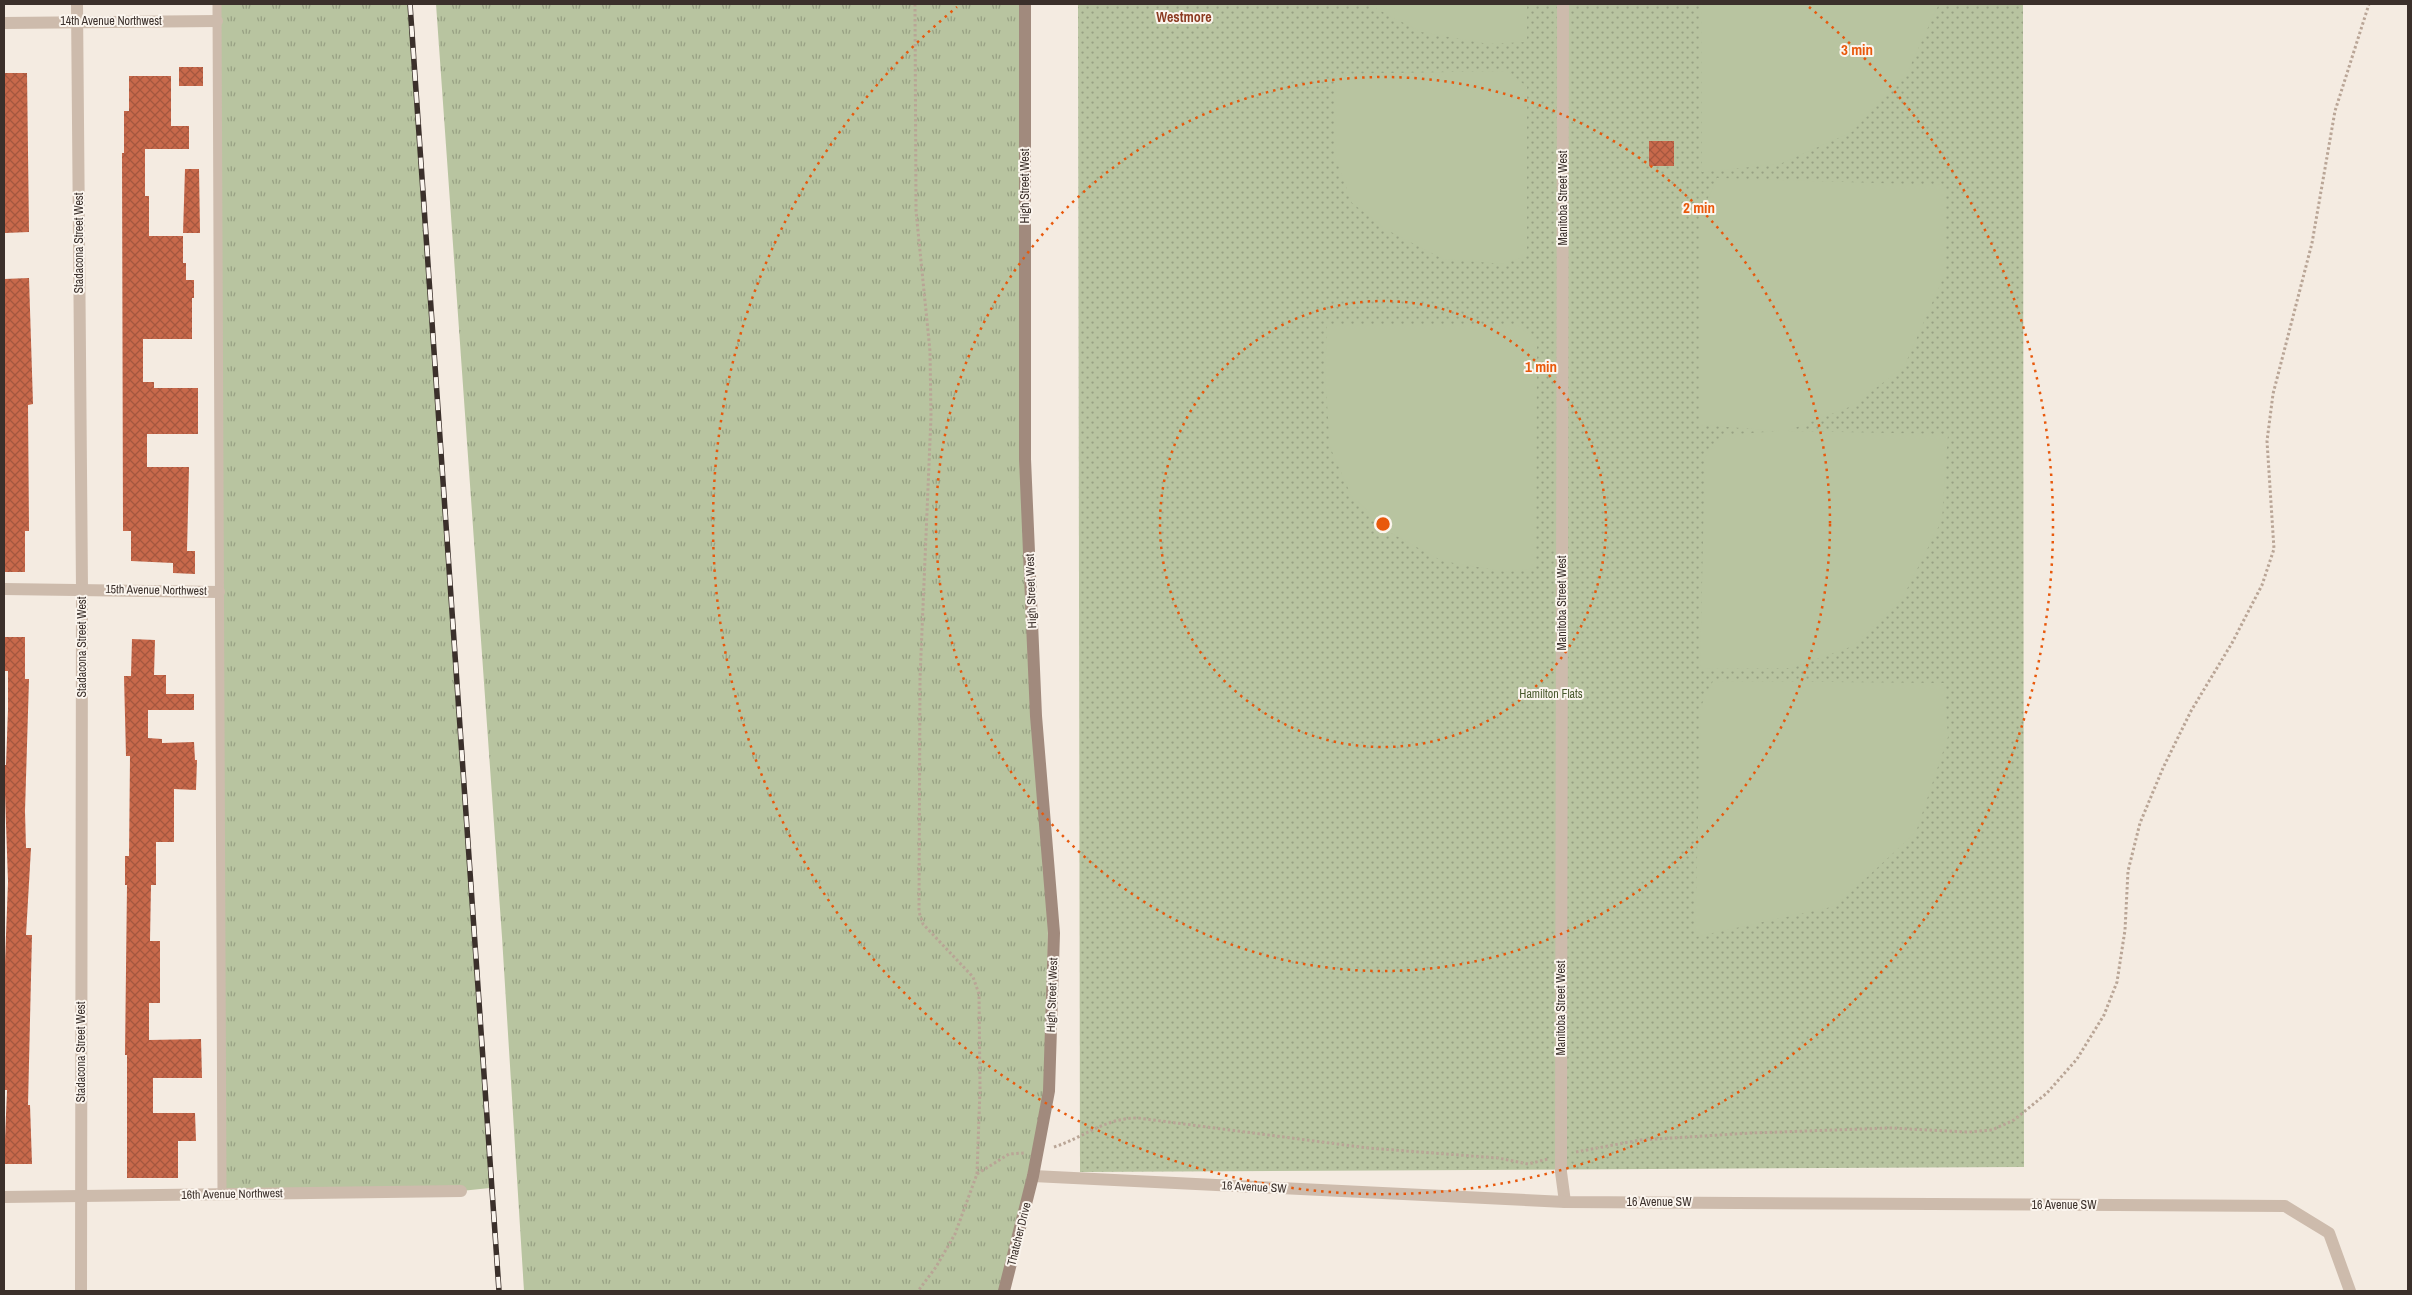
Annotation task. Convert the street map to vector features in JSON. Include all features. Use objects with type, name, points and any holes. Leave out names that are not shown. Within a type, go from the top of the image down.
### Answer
[{"type":"main road","name":"High Street West","points":[[1025,4],[1025,459],[1036,716],[1054,933],[1049,1091],[1033,1176]]},
{"type":"main road","name":"Thatcher Drive","points":[[1004,1291],[1033,1176]]},
{"type":"street","name":"Stadacona Street West","points":[[77,4],[82,589],[81,1291]]},
{"type":"street","name":"Manitoba Street West","points":[[1563,4],[1561,1156],[1565,1202]]},
{"type":"street","name":"14th Avenue Northwest","points":[[4,23],[217,21]]},
{"type":"street","name":"15th Avenue Northwest","points":[[4,588],[219,592]]},
{"type":"street","name":"16 Avenue SW","points":[[1033,1176],[1565,1202],[2285,1206],[2329,1233],[2350,1291]]},
{"type":"street","name":"16th Avenue Northwest","points":[[4,1197],[461,1191]]},
{"type":"lane","points":[[217,4],[222,1194]]},
{"type":"path","points":[[915,4],[916,211],[930,351],[931,417],[920,678],[919,912],[923,924],[973,977],[979,994],[980,1089],[977,1174],[955,1234],[936,1267],[918,1291]]},
{"type":"path","points":[[977,1174],[1009,1154],[1037,1152],[1072,1141],[1101,1124],[1122,1118],[1138,1118],[1368,1148],[1498,1158],[1528,1164],[1640,1140],[1890,1128],[1968,1132],[1992,1130],[2014,1120],[2040,1099],[2077,1059],[2104,1015],[2117,982],[2125,930],[2128,871],[2140,823],[2163,768],[2191,711],[2232,643],[2262,585],[2274,549],[2267,441],[2273,394],[2312,243],[2335,111],[2369,4]]},
{"type":"green space","points":[[217,4],[408,4],[490,1188],[461,1191],[222,1194]]},
{"type":"green space","points":[[436,4],[1021,4],[1022,451],[1048,920],[1047,1090],[1001,1291],[524,1291],[502,937]]},
{"type":"green space","name":"Hamilton Flats","points":[[1078,4],[2023,4],[2024,1167],[1080,1172]]},
{"type":"green space","points":[[1373,4],[1527,4],[1527,42],[1488,44],[1421,32],[1377,9]]},
{"type":"green space","points":[[1701,4],[1939,4],[1906,75],[1852,132],[1780,164],[1702,172]]},
{"type":"green space","points":[[1508,71],[1527,87],[1527,256],[1503,264],[1443,259],[1387,230],[1352,203],[1336,159],[1334,74]]},
{"type":"green space","points":[[1717,178],[1944,185],[1944,276],[1904,367],[1852,406],[1787,431],[1948,434],[1942,520],[1902,599],[1853,646],[1792,668],[1700,669],[1705,457],[1722,435],[1780,431],[1701,425],[1701,214]]},
{"type":"green space","points":[[1327,324],[1516,324],[1537,341],[1536,568],[1507,572],[1442,561],[1389,532],[1351,495],[1330,447],[1325,374]]},
{"type":"green space","points":[[1713,681],[1944,683],[1948,737],[1916,832],[1836,906],[1695,937],[1701,706]]},
{"type":"building","points":[[179,67],[203,67],[203,86],[179,86]]},
{"type":"building","points":[[4,73],[27,73],[29,232],[5,233]]},
{"type":"building","points":[[129,76],[171,76],[171,126],[189,126],[189,149],[145,149],[145,196],[149,196],[149,236],[183,236],[183,263],[186,263],[186,280],[194,280],[192,339],[143,339],[143,382],[154,382],[154,388],[198,388],[198,434],[147,434],[147,467],[189,467],[187,551],[195,551],[195,574],[173,573],[173,563],[131,561],[131,531],[123,531],[122,153],[124,153],[124,111],[129,111]]},
{"type":"building","points":[[1649,141],[1674,141],[1674,166],[1649,166]]},
{"type":"building","points":[[185,169],[199,169],[200,233],[183,233]]},
{"type":"building","points":[[29,278],[33,404],[28,405],[29,531],[25,531],[25,572],[4,572],[4,279]]},
{"type":"building","points":[[4,637],[25,637],[25,679],[29,679],[25,811],[26,848],[31,848],[26,935],[32,935],[28,1105],[30,1105],[32,1164],[4,1164],[7,1090],[4,1090],[4,989],[8,882],[4,765],[6,765],[8,671],[4,671]]},
{"type":"building","points":[[132,639],[155,640],[154,675],[166,675],[166,694],[194,694],[194,710],[148,710],[148,738],[162,739],[162,743],[194,742],[195,760],[197,760],[196,790],[174,789],[174,842],[156,842],[156,885],[151,885],[150,941],[160,941],[160,1003],[149,1003],[149,1040],[201,1039],[202,1078],[153,1078],[153,1113],[195,1113],[196,1141],[178,1141],[178,1178],[127,1178],[127,1055],[125,1055],[127,885],[125,885],[125,856],[129,856],[130,756],[126,756],[124,676],[131,676]]},
{"type":"railway","points":[[410,4],[499,1291]]},
{"type":"district","name":"Westmore","points":[[1184,17]]}]
